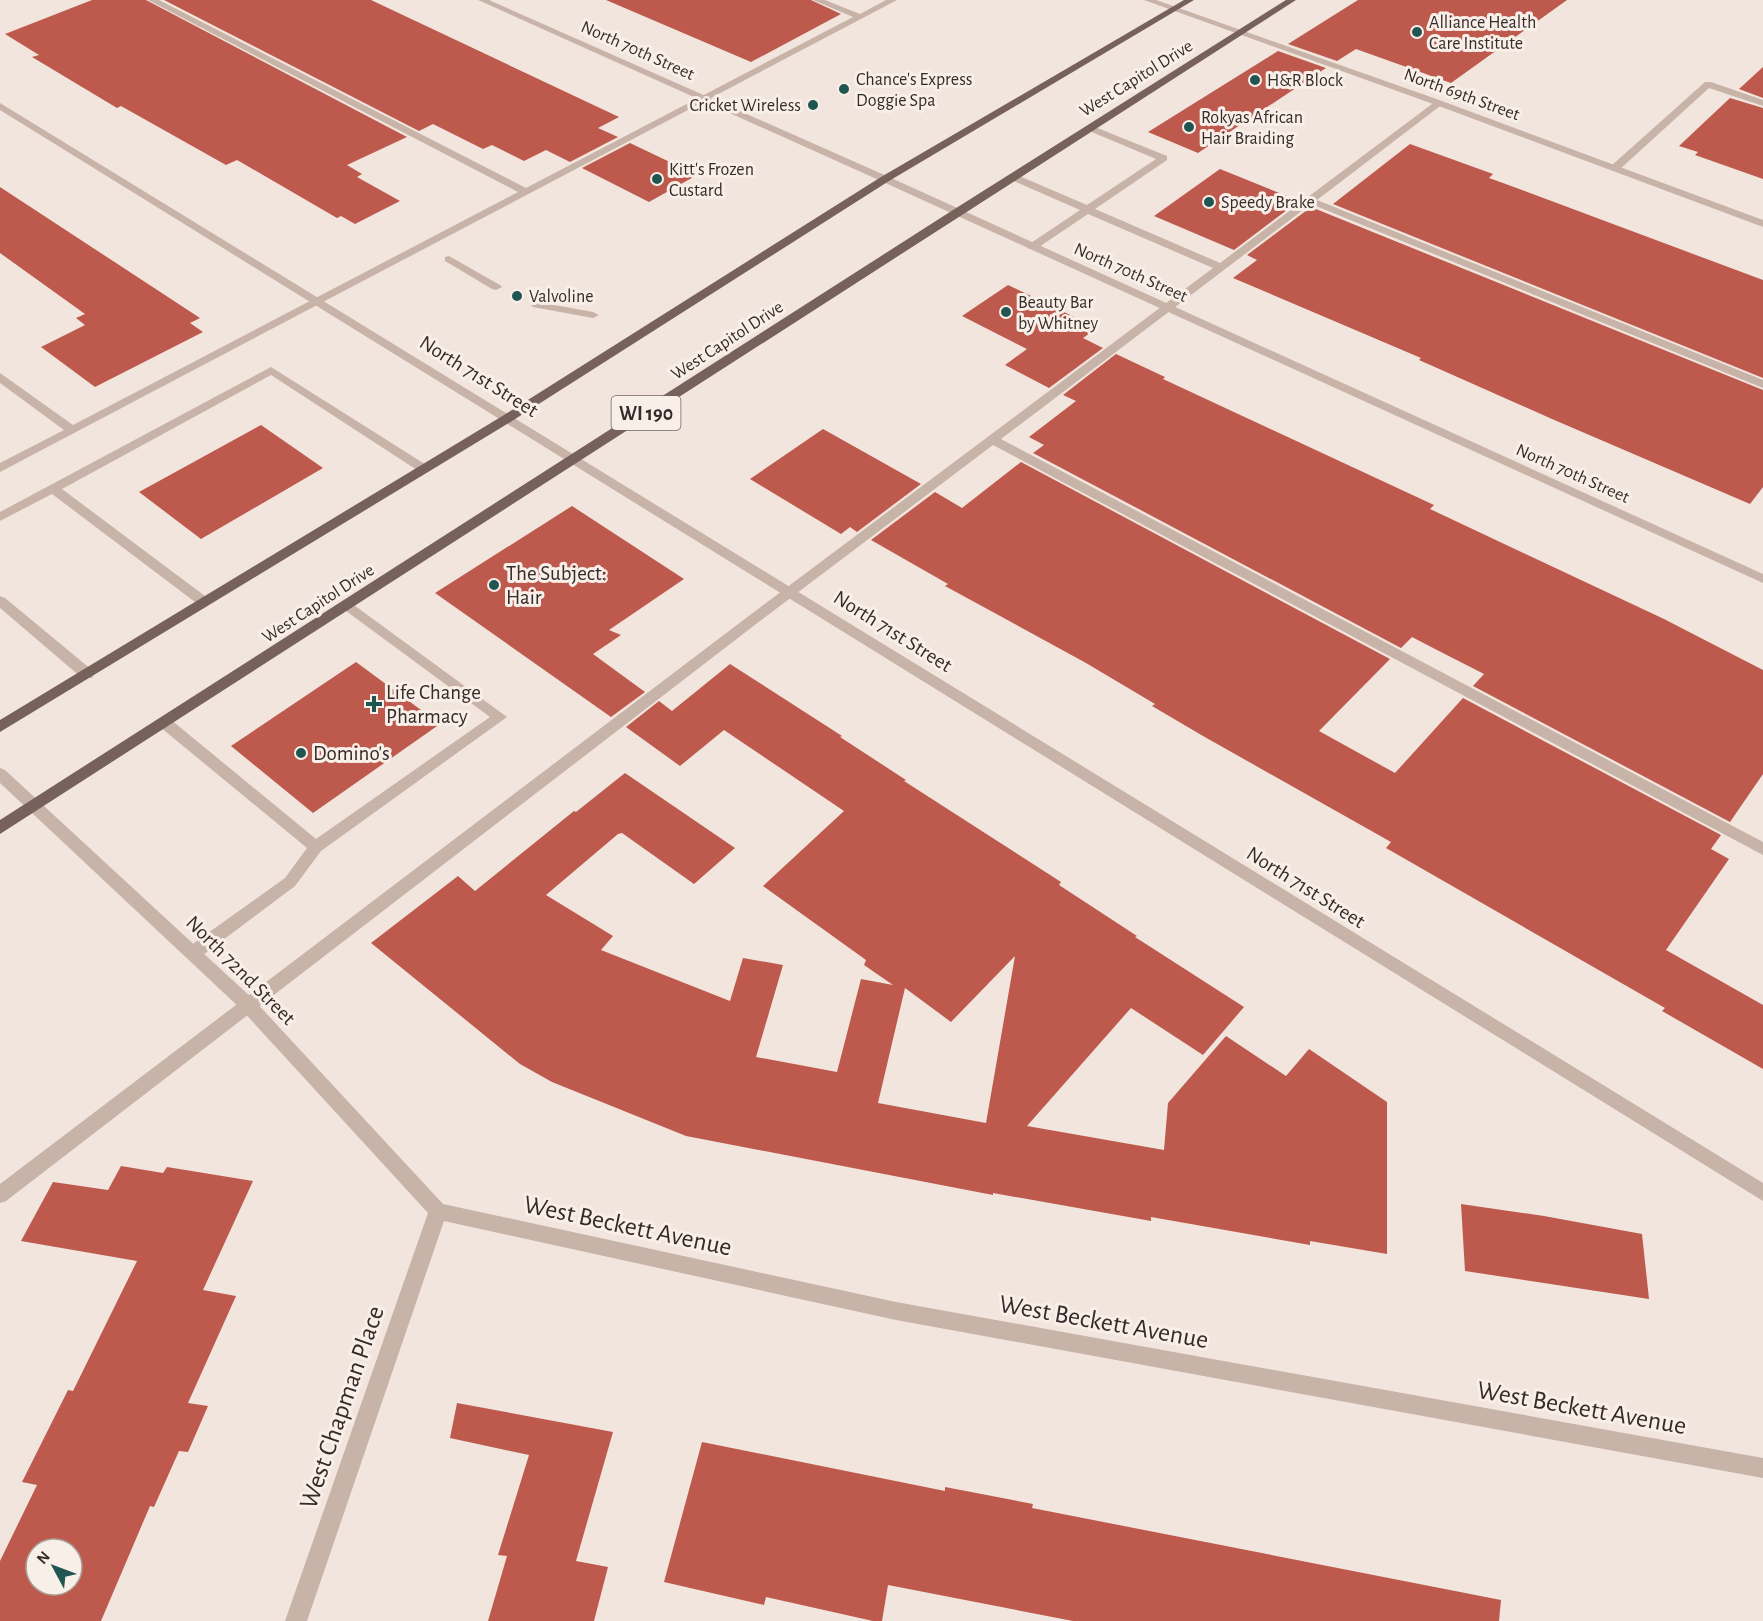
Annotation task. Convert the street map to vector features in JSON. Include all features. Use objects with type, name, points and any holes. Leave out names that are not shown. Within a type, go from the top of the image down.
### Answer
[{"type":"main road","name":"West Capitol Drive","points":[[0,727],[508,418],[885,179],[1190,0]]},
{"type":"main road","name":"West Capitol Drive","points":[[0,828],[957,212],[1292,0]]},
{"type":"street","points":[[152,0],[526,192]]},
{"type":"street","name":"North 70th Street","points":[[482,0],[885,179],[1763,579]]},
{"type":"street","points":[[817,0],[860,17]]},
{"type":"street","points":[[0,468],[893,0]]},
{"type":"street","name":"North 69th Street","points":[[1148,0],[1439,103],[1763,224]]},
{"type":"street","points":[[1615,168],[1708,84],[1763,102]]},
{"type":"street","points":[[0,1195],[789,592],[1439,103]]},
{"type":"street","name":"North 71st Street","points":[[0,106],[1763,1193]]},
{"type":"street","points":[[1032,247],[1163,158],[1090,128]]},
{"type":"street","points":[[1013,177],[1220,267]]},
{"type":"street","points":[[1309,200],[1763,384]]},
{"type":"street","points":[[449,259],[496,287]]},
{"type":"street","points":[[537,305],[593,315]]},
{"type":"street","points":[[0,517],[271,370],[423,469]]},
{"type":"street","points":[[0,377],[72,430]]},
{"type":"street","points":[[991,439],[1763,849]]},
{"type":"street","points":[[53,488],[204,602]]},
{"type":"street","points":[[0,601],[87,674]]},
{"type":"street","points":[[193,953],[290,882],[316,847],[500,717],[347,605]]},
{"type":"street","points":[[165,723],[316,847]]},
{"type":"street","name":"North 72nd Street","points":[[0,774],[36,805],[247,1004],[438,1211]]},
{"type":"street","name":"West Beckett Avenue","points":[[438,1211],[896,1311],[1763,1467]]},
{"type":"street","name":"West Chapman Place","points":[[296,1621],[438,1211]]},
{"type":"building","points":[[92,0],[146,0],[407,137],[347,165],[362,174],[357,177],[400,201],[355,224],[341,216],[337,218],[237,160],[226,165],[121,106],[117,108],[32,57],[39,55],[5,34]]},
{"type":"building","points":[[164,0],[371,0],[619,117],[598,128],[618,137],[570,162],[546,150],[524,161],[492,145],[483,149],[433,124],[419,131]]},
{"type":"building","points":[[606,0],[811,0],[841,14],[751,62]]},
{"type":"building","points":[[1358,0],[1567,0],[1451,83],[1356,49],[1337,61],[1288,44]]},
{"type":"building","points":[[1278,51],[1326,68],[1198,153],[1148,132]]},
{"type":"building","points":[[1763,67],[1763,98],[1739,89]]},
{"type":"building","points":[[1730,98],[1763,108],[1763,179],[1695,155],[1698,152],[1679,146]]},
{"type":"building","points":[[630,143],[697,175],[649,202],[582,168]]},
{"type":"building","points":[[1410,144],[1493,174],[1489,178],[1763,280],[1763,378],[1333,204]]},
{"type":"building","points":[[1220,169],[1299,201],[1234,250],[1154,216]]},
{"type":"building","points":[[0,187],[200,318],[190,323],[203,332],[95,387],[41,347],[85,325],[76,318],[85,314],[0,253]]},
{"type":"building","points":[[1311,207],[1763,390],[1763,487],[1750,504],[1419,360],[1421,358],[1233,278],[1257,260],[1247,255]]},
{"type":"building","points":[[1008,285],[1097,328],[1083,338],[1103,348],[1049,388],[1005,365],[1027,349],[962,316]]},
{"type":"building","points":[[1116,354],[1165,377],[1163,379],[1434,505],[1430,509],[1664,619],[1763,670],[1763,774],[1730,822],[1473,686],[1484,674],[1412,637],[1401,648],[1033,453],[1044,445],[1029,437],[1076,401],[1063,395]]},
{"type":"building","points":[[261,425],[323,468],[201,539],[139,492]]},
{"type":"building","points":[[823,429],[921,484],[857,532],[850,527],[841,534],[750,479]]},
{"type":"building","points":[[1021,462],[1390,659],[1319,731],[1395,773],[1463,698],[1721,835],[1711,849],[1729,859],[1666,950],[1763,1005],[1763,1069],[1662,1011],[1665,1008],[1386,848],[1391,842],[1203,736],[1086,663],[945,586],[948,584],[871,540],[935,492],[962,508]]},
{"type":"building","points":[[572,506],[684,579],[609,630],[621,635],[593,654],[645,692],[611,717],[435,593]]},
{"type":"building","points":[[356,662],[440,724],[313,813],[231,746]]},
{"type":"building","points":[[730,664],[842,736],[840,737],[906,780],[904,781],[1061,882],[1059,885],[1137,936],[1135,937],[1244,1007],[1203,1055],[1131,1008],[1027,1126],[1164,1150],[1168,1103],[1226,1036],[1286,1076],[1309,1049],[1387,1102],[1387,1254],[1310,1241],[1310,1245],[1151,1217],[1151,1221],[993,1193],[993,1195],[686,1136],[552,1082],[520,1064],[371,943],[458,876],[475,891],[625,773],[735,848],[694,884],[622,833],[546,895],[613,936],[601,950],[730,1001],[743,958],[783,965],[756,1057],[837,1072],[861,979],[893,985],[864,965],[866,960],[763,886],[844,811],[724,730],[680,766],[626,727],[659,701],[672,711]],"holes":[[[1015,956],[986,1123],[878,1103],[905,988],[951,1022]]]},
{"type":"building","points":[[121,1166],[163,1173],[167,1167],[253,1181],[203,1290],[236,1296],[188,1403],[208,1406],[188,1452],[179,1451],[154,1507],[150,1506],[101,1621],[0,1621],[0,1561],[37,1485],[22,1482],[68,1390],[73,1391],[137,1261],[21,1241],[53,1182],[108,1190]]},
{"type":"building","points":[[1461,1204],[1642,1234],[1649,1299],[1465,1271]]},
{"type":"building","points":[[457,1403],[613,1432],[576,1561],[608,1567],[594,1621],[488,1621],[507,1556],[498,1555],[529,1455],[450,1438]]},
{"type":"building","points":[[702,1442],[945,1491],[945,1487],[1033,1504],[1032,1508],[1501,1600],[1499,1621],[1073,1621],[888,1585],[882,1621],[873,1621],[766,1597],[764,1605],[664,1582]]},
{"type":"place","name":"Alliance Health Care Institute","points":[[1417,32]]},
{"type":"place","name":"H&R Block","points":[[1255,80]]},
{"type":"place","name":"Chance's Express Doggie Spa","points":[[844,89]]},
{"type":"place","name":"Cricket Wireless","points":[[813,105]]},
{"type":"place","name":"Rokyas African Hair Braiding","points":[[1189,127]]},
{"type":"place","name":"Kitt's Frozen Custard","points":[[657,179]]},
{"type":"place","name":"Speedy Brake","points":[[1209,202]]},
{"type":"place","name":"Valvoline","points":[[517,296]]},
{"type":"place","name":"Beauty Bar by Whitney","points":[[1006,312]]},
{"type":"place","name":"The Subject: Hair","points":[[494,585]]},
{"type":"place","name":"Life Change Pharmacy","points":[[374,704]]},
{"type":"place","name":"Domino's","points":[[301,753]]}]
